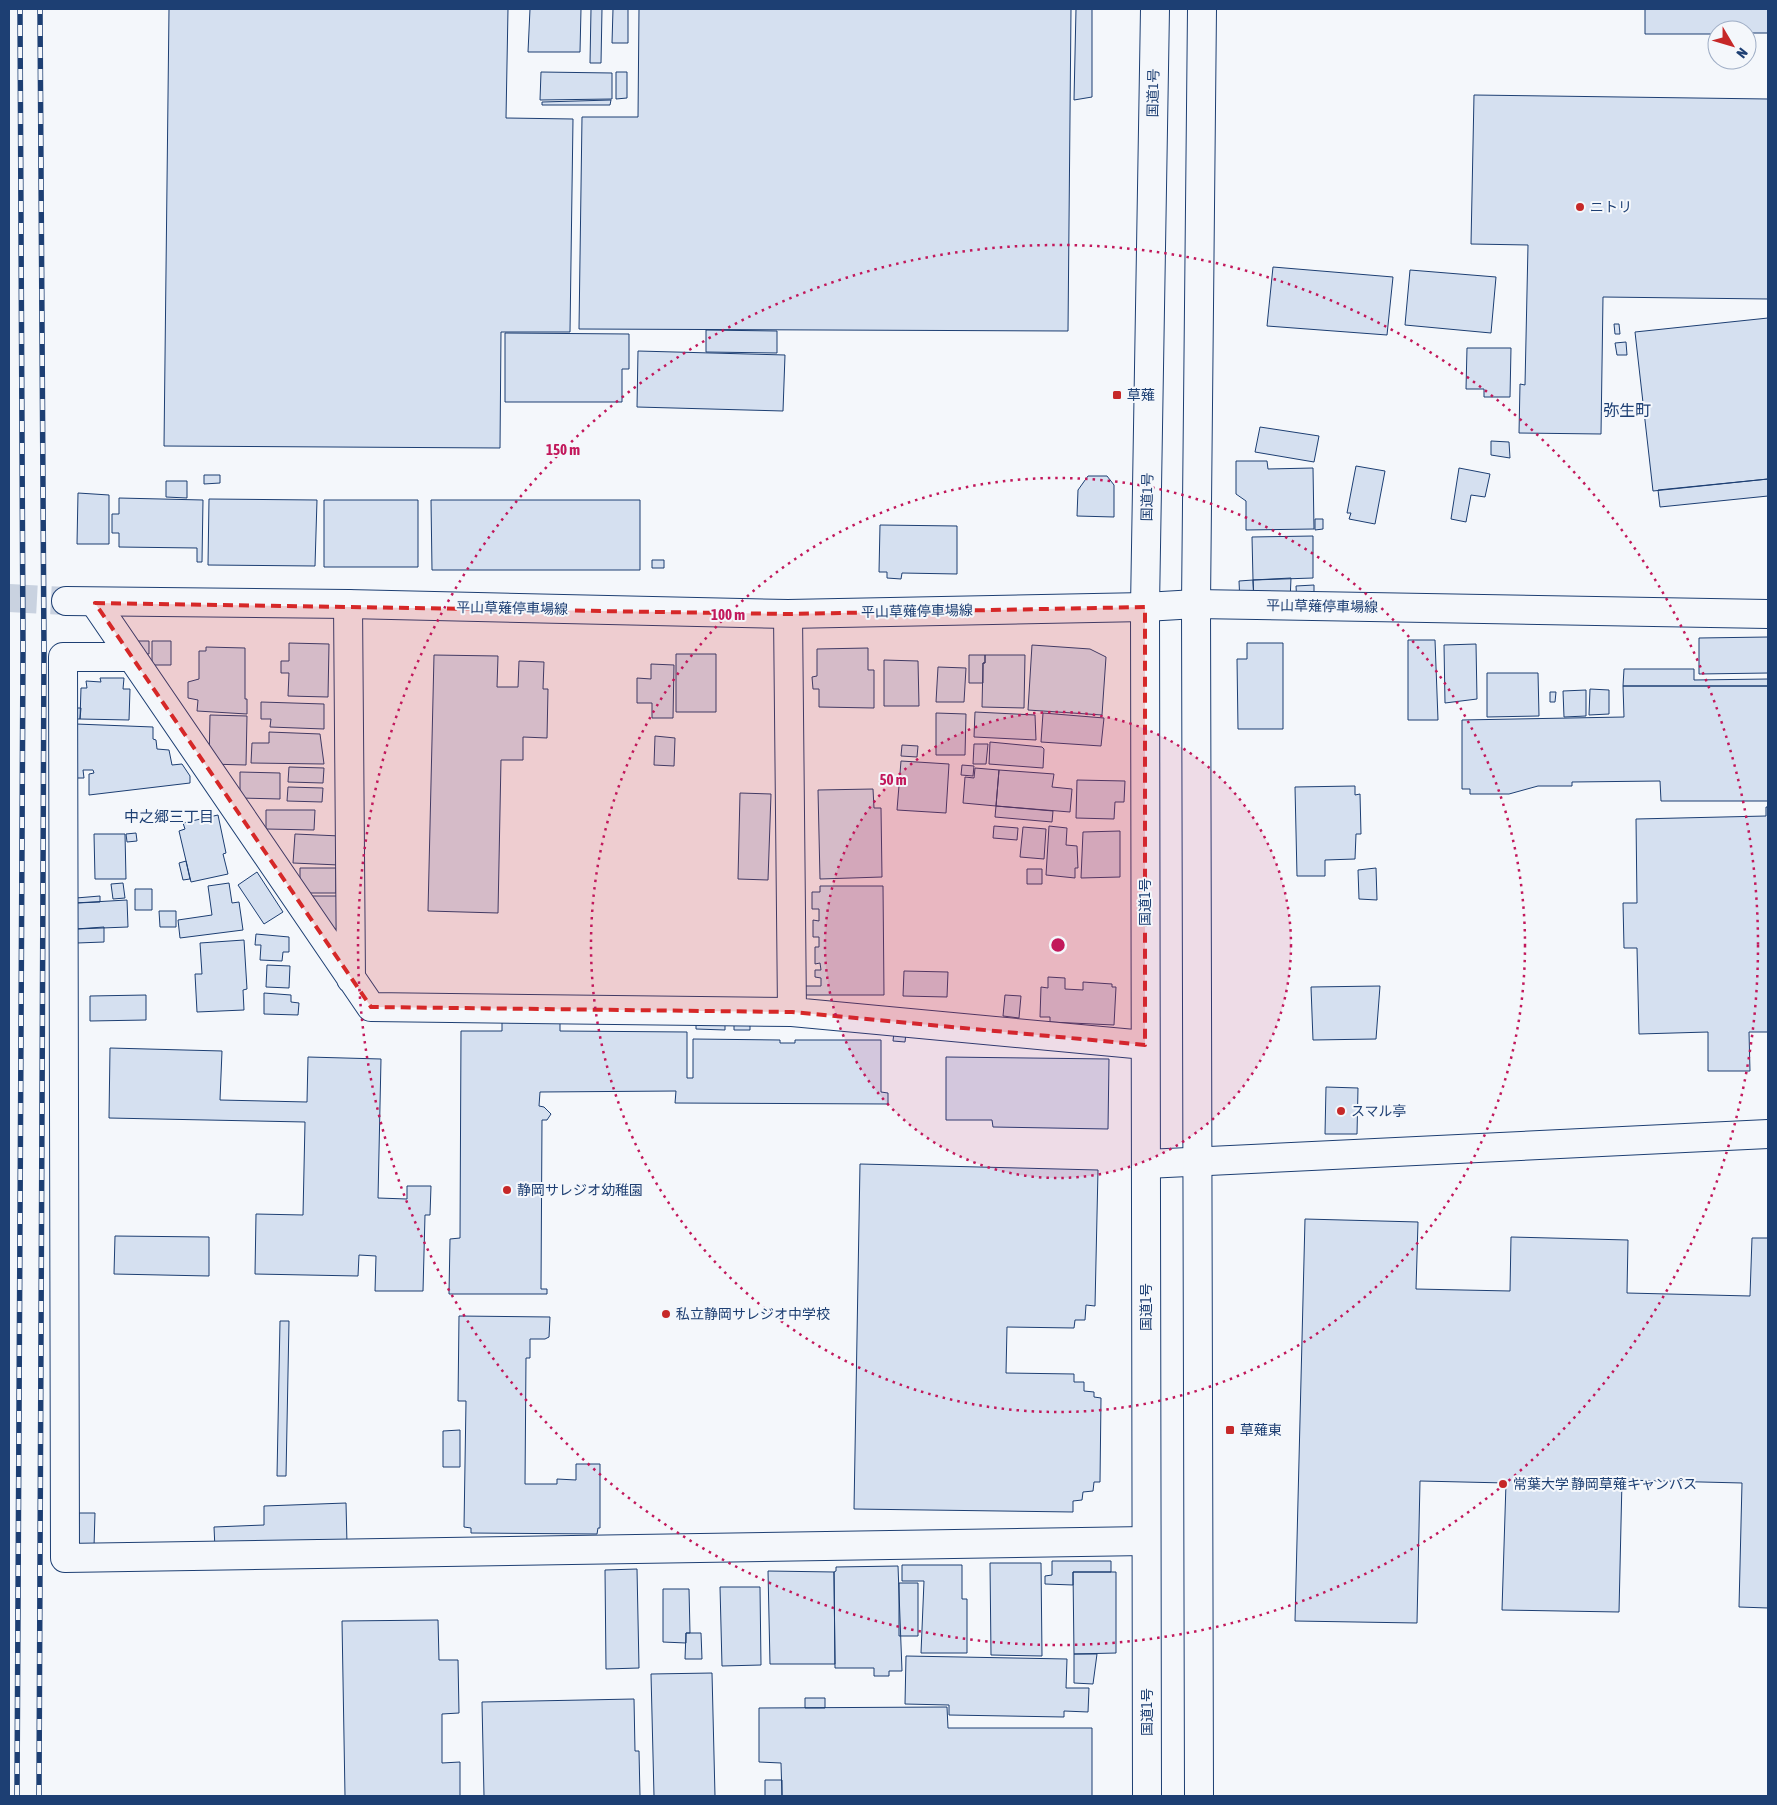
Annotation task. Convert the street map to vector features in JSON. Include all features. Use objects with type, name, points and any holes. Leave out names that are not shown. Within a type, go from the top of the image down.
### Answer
[{"type":"main road","name":"国道1号","points":[[1147,1796],[1145,607],[1155,9]]},
{"type":"main road","points":[[1199,1796],[1196,604],[1202,9]]},
{"type":"main road","name":"平山草薙停車場線","points":[[66,601],[95,603],[348,604],[788,614],[1145,607],[1196,604],[1768,614]]},
{"type":"main road","points":[[95,603],[371,1007],[792,1012],[1146,1045]]},
{"type":"main road","points":[[348,604],[351,978]]},
{"type":"main road","points":[[788,614],[792,1012]]},
{"type":"main road","points":[[132,657],[63,657],[65,1558],[1146,1541]]},
{"type":"main road","points":[[1146,1164],[1768,1134]]},
{"type":"highlighted area","points":[[95,603],[788,614],[1145,607],[1145,1045],[792,1012],[371,1007]]},
{"type":"building","points":[[169,9],[508,9],[506,118],[573,119],[570,332],[501,332],[500,448],[164,446]]},
{"type":"building","points":[[530,9],[581,9],[580,52],[528,52]]},
{"type":"building","points":[[591,9],[602,9],[601,63],[590,63]]},
{"type":"building","points":[[613,9],[628,9],[628,43],[612,43]]},
{"type":"building","points":[[639,9],[1071,9],[1068,331],[579,329],[582,117],[638,117]]},
{"type":"building","points":[[1076,9],[1092,9],[1092,97],[1074,100]]},
{"type":"building","points":[[1645,9],[1768,9],[1768,33],[1757,33],[1757,20],[1707,20],[1707,34],[1645,34]]},
{"type":"building","points":[[541,72],[612,73],[612,99],[540,100]]},
{"type":"building","points":[[616,72],[627,72],[627,98],[616,99]]},
{"type":"building","points":[[1474,95],[1768,99],[1768,299],[1603,297],[1601,434],[1519,433],[1520,384],[1525,385],[1528,245],[1471,244]]},
{"type":"building","points":[[611,100],[610,105],[542,105],[542,102]]},
{"type":"building","points":[[1273,267],[1393,277],[1387,335],[1267,326]]},
{"type":"building","points":[[1410,270],[1496,277],[1491,333],[1405,325]]},
{"type":"building","points":[[1768,318],[1768,479],[1653,491],[1635,332]]},
{"type":"building","points":[[1614,324],[1619,324],[1620,334],[1615,334]]},
{"type":"building","points":[[706,330],[777,331],[777,353],[706,352]]},
{"type":"building","points":[[505,333],[629,334],[629,369],[622,369],[622,402],[505,402]]},
{"type":"building","points":[[1626,342],[1627,355],[1617,355],[1615,343]]},
{"type":"building","points":[[1467,348],[1511,348],[1510,397],[1484,397],[1484,389],[1466,389]]},
{"type":"building","points":[[638,351],[785,355],[783,411],[637,407]]},
{"type":"building","points":[[1260,427],[1319,436],[1314,462],[1255,452]]},
{"type":"building","points":[[1491,441],[1509,442],[1510,458],[1491,455]]},
{"type":"building","points":[[1236,461],[1267,461],[1268,469],[1313,468],[1314,529],[1246,530],[1246,501],[1236,494]]},
{"type":"building","points":[[1356,466],[1385,471],[1375,524],[1349,519],[1351,513],[1347,513]]},
{"type":"building","points":[[1459,468],[1490,474],[1485,497],[1471,495],[1466,522],[1451,519]]},
{"type":"building","points":[[204,475],[220,475],[220,483],[204,484]]},
{"type":"building","points":[[1088,476],[1107,476],[1114,485],[1114,517],[1077,516],[1078,490]]},
{"type":"building","points":[[1768,479],[1768,496],[1660,507],[1658,490]]},
{"type":"building","points":[[166,481],[187,481],[187,498],[166,497]]},
{"type":"building","points":[[78,493],[109,495],[109,544],[77,544]]},
{"type":"building","points":[[119,498],[203,500],[202,562],[197,562],[197,548],[119,547],[119,533],[112,533],[112,514],[119,514]]},
{"type":"building","points":[[209,499],[317,500],[315,566],[208,565]]},
{"type":"building","points":[[324,500],[418,500],[418,567],[324,567]]},
{"type":"building","points":[[431,500],[640,500],[640,570],[432,570]]},
{"type":"building","points":[[1315,519],[1323,519],[1323,529],[1315,530]]},
{"type":"building","points":[[880,525],[957,526],[957,574],[902,573],[901,579],[887,578],[887,572],[879,572]]},
{"type":"building","points":[[1313,536],[1313,578],[1253,580],[1252,537]]},
{"type":"building","points":[[652,560],[664,560],[664,568],[652,568]]},
{"type":"building","points":[[1291,578],[1290,602],[1254,603],[1253,580]]},
{"type":"building","points":[[1253,580],[1254,603],[1240,603],[1239,581]]},
{"type":"building","points":[[1314,585],[1314,603],[1297,604],[1296,586]]},
{"type":"building","points":[[1768,637],[1768,673],[1699,674],[1699,638]]},
{"type":"building","points":[[1408,640],[1435,640],[1438,720],[1408,720]]},
{"type":"building","points":[[138,641],[149,641],[149,654],[138,654]]},
{"type":"building","points":[[152,641],[171,641],[171,665],[152,665]]},
{"type":"building","points":[[289,643],[329,644],[328,697],[288,696],[289,673],[281,673],[281,661],[289,661]]},
{"type":"building","points":[[1247,643],[1283,643],[1283,729],[1238,729],[1237,659],[1247,659]]},
{"type":"building","points":[[1476,644],[1477,699],[1445,703],[1444,645]]},
{"type":"building","points":[[1032,645],[1090,649],[1106,657],[1102,715],[1028,710]]},
{"type":"building","points":[[206,647],[245,648],[245,699],[247,699],[247,714],[197,711],[198,700],[188,698],[188,682],[199,679],[199,651],[206,651]]},
{"type":"building","points":[[868,648],[868,670],[874,670],[874,708],[819,707],[819,689],[813,689],[812,677],[817,676],[817,649]]},
{"type":"building","points":[[676,654],[716,654],[716,712],[676,712]]},
{"type":"building","points":[[434,655],[498,656],[497,687],[518,687],[519,661],[544,662],[543,689],[548,689],[547,738],[523,737],[523,760],[501,760],[498,913],[428,911]]},
{"type":"building","points":[[969,655],[985,655],[983,683],[969,683]]},
{"type":"building","points":[[985,655],[1025,655],[1024,708],[982,707],[983,663],[985,663]]},
{"type":"building","points":[[884,660],[918,661],[919,706],[884,706]]},
{"type":"building","points":[[651,664],[674,665],[673,718],[652,718],[652,703],[637,703],[637,678],[651,679]]},
{"type":"building","points":[[938,667],[966,668],[964,702],[936,702]]},
{"type":"building","points":[[1624,669],[1694,669],[1694,680],[1768,679],[1768,686],[1623,686]]},
{"type":"building","points":[[1487,673],[1538,673],[1539,716],[1487,717]]},
{"type":"building","points":[[100,678],[124,678],[123,689],[130,689],[129,720],[80,719],[81,688],[87,688],[86,681],[101,682]]},
{"type":"building","points":[[1623,686],[1768,686],[1768,801],[1661,801],[1660,781],[1572,782],[1572,786],[1538,786],[1509,794],[1470,794],[1470,789],[1462,789],[1462,720],[1624,717]]},
{"type":"building","points":[[1590,689],[1609,690],[1609,714],[1589,715]]},
{"type":"building","points":[[1586,690],[1586,716],[1564,717],[1563,691]]},
{"type":"building","points":[[1550,692],[1556,692],[1555,702],[1550,702]]},
{"type":"building","points":[[261,702],[324,704],[324,729],[270,727],[271,719],[261,719]]},
{"type":"building","points":[[73,708],[81,708],[80,719],[72,719]]},
{"type":"building","points":[[975,712],[1035,715],[1036,740],[974,737]]},
{"type":"building","points":[[936,713],[966,714],[965,755],[936,755]]},
{"type":"building","points":[[1043,713],[1104,718],[1101,746],[1041,742]]},
{"type":"building","points":[[210,715],[247,716],[246,765],[209,764]]},
{"type":"building","points":[[76,724],[153,727],[153,739],[156,740],[157,749],[169,750],[172,765],[182,764],[190,776],[190,783],[89,795],[89,774],[94,773],[93,770],[83,770],[84,778],[73,778]]},
{"type":"building","points":[[269,732],[320,734],[324,764],[251,763],[252,743],[269,743]]},
{"type":"building","points":[[655,736],[675,738],[674,766],[654,765]]},
{"type":"building","points":[[990,742],[1042,747],[1044,749],[1043,768],[989,764]]},
{"type":"building","points":[[974,744],[988,744],[986,764],[973,764]]},
{"type":"building","points":[[902,745],[918,746],[917,757],[901,756]]},
{"type":"building","points":[[901,761],[949,764],[946,813],[897,810]]},
{"type":"building","points":[[962,765],[974,766],[973,776],[961,775]]},
{"type":"building","points":[[289,767],[324,768],[323,783],[288,782]]},
{"type":"building","points":[[975,768],[999,770],[996,806],[963,803],[965,777],[974,778]]},
{"type":"building","points":[[999,770],[1054,774],[1052,787],[1072,789],[1070,812],[996,806]]},
{"type":"building","points":[[240,772],[280,773],[280,799],[240,798]]},
{"type":"building","points":[[1077,780],[1125,781],[1124,802],[1115,802],[1114,819],[1076,818]]},
{"type":"building","points":[[1355,786],[1355,795],[1360,794],[1361,834],[1356,834],[1355,859],[1325,860],[1325,876],[1297,876],[1295,787]]},
{"type":"building","points":[[288,787],[323,788],[322,802],[287,801]]},
{"type":"building","points":[[873,789],[874,808],[881,808],[882,877],[820,879],[818,790]]},
{"type":"building","points":[[740,793],[771,794],[768,880],[738,879]]},
{"type":"building","points":[[996,806],[1053,811],[1052,822],[995,817]]},
{"type":"building","points":[[1766,807],[1768,807],[1768,1032],[1749,1032],[1750,1071],[1708,1071],[1708,1032],[1639,1034],[1637,948],[1624,948],[1623,903],[1637,903],[1636,819],[1766,816]]},
{"type":"building","points":[[266,810],[315,810],[314,830],[266,829]]},
{"type":"building","points":[[218,815],[226,853],[223,854],[228,874],[191,882],[179,831],[185,829],[183,823]]},
{"type":"building","points":[[994,826],[1018,828],[1017,840],[993,838]]},
{"type":"building","points":[[1049,826],[1067,828],[1066,845],[1077,846],[1078,868],[1075,868],[1075,878],[1046,875]]},
{"type":"building","points":[[1023,827],[1046,829],[1044,859],[1020,857]]},
{"type":"building","points":[[1120,831],[1120,877],[1081,878],[1083,832]]},
{"type":"building","points":[[136,833],[137,841],[127,842],[126,834]]},
{"type":"building","points":[[94,834],[125,834],[126,879],[95,879]]},
{"type":"building","points":[[295,834],[340,836],[339,865],[293,863]]},
{"type":"building","points":[[186,861],[190,879],[183,880],[179,863]]},
{"type":"building","points":[[300,868],[336,868],[336,893],[300,893]]},
{"type":"building","points":[[1376,868],[1377,900],[1359,899],[1358,870]]},
{"type":"building","points":[[1027,869],[1042,869],[1042,884],[1027,884]]},
{"type":"building","points":[[257,872],[283,912],[264,924],[238,885]]},
{"type":"building","points":[[123,883],[125,898],[113,899],[111,884]]},
{"type":"building","points":[[229,883],[232,903],[239,902],[243,930],[180,938],[178,920],[212,915],[208,886]]},
{"type":"building","points":[[820,886],[883,886],[884,995],[805,995],[805,986],[821,986],[821,978],[815,977],[815,970],[821,970],[820,963],[815,964],[815,947],[819,947],[819,937],[813,937],[813,920],[819,921],[819,909],[812,909],[812,892],[820,892]]},
{"type":"building","points":[[135,889],[152,889],[152,910],[135,910]]},
{"type":"building","points":[[100,896],[100,902],[76,903],[76,898]]},
{"type":"building","points":[[306,896],[338,896],[338,935]]},
{"type":"building","points":[[127,900],[128,927],[76,929],[75,903]]},
{"type":"building","points":[[159,911],[176,911],[176,927],[160,927]]},
{"type":"building","points":[[104,927],[104,942],[77,943],[76,929]]},
{"type":"building","points":[[256,934],[289,937],[289,952],[283,952],[282,961],[260,960],[261,945],[255,945]]},
{"type":"building","points":[[244,940],[247,989],[243,990],[244,1010],[197,1012],[195,974],[202,974],[200,943]]},
{"type":"building","points":[[267,965],[290,966],[289,988],[266,987]]},
{"type":"building","points":[[904,971],[948,972],[947,997],[903,996]]},
{"type":"building","points":[[1048,977],[1065,978],[1065,989],[1083,990],[1083,982],[1112,984],[1112,987],[1116,987],[1114,1025],[1050,1022],[1050,1017],[1040,1017],[1041,987],[1048,988]]},
{"type":"building","points":[[1380,986],[1376,1039],[1313,1040],[1311,987]]},
{"type":"building","points":[[264,993],[291,995],[291,1002],[299,1003],[298,1015],[264,1014]]},
{"type":"building","points":[[146,995],[146,1020],[90,1021],[90,996]]},
{"type":"building","points":[[1005,995],[1021,996],[1019,1018],[1003,1016]]},
{"type":"building","points":[[502,1020],[560,1020],[560,1031],[687,1032],[687,1078],[693,1078],[693,1039],[780,1040],[780,1043],[795,1043],[795,1040],[881,1040],[881,1092],[888,1093],[888,1104],[675,1103],[676,1091],[540,1092],[539,1106],[544,1107],[551,1114],[547,1120],[542,1120],[541,1289],[547,1289],[547,1294],[449,1294],[450,1239],[460,1238],[461,1031],[502,1031]]},
{"type":"building","points":[[696,1020],[725,1020],[725,1030],[696,1029]]},
{"type":"building","points":[[750,1020],[750,1030],[734,1030],[734,1021]]},
{"type":"building","points":[[894,1032],[906,1033],[905,1042],[893,1041]]},
{"type":"building","points":[[110,1048],[222,1051],[220,1100],[307,1102],[308,1057],[381,1059],[378,1198],[407,1199],[407,1186],[431,1186],[430,1215],[425,1215],[423,1291],[375,1291],[376,1256],[359,1255],[358,1276],[255,1274],[256,1214],[303,1215],[305,1122],[109,1118]]},
{"type":"building","points":[[946,1057],[1109,1059],[1108,1129],[993,1127],[992,1120],[946,1120]]},
{"type":"building","name":"スマル亭","points":[[1326,1087],[1358,1088],[1357,1134],[1325,1134]]},
{"type":"building","points":[[860,1164],[1098,1170],[1095,1306],[1086,1305],[1085,1320],[1075,1320],[1074,1328],[1007,1327],[1006,1373],[1074,1374],[1074,1382],[1084,1382],[1084,1391],[1094,1392],[1094,1397],[1101,1398],[1100,1482],[1094,1482],[1093,1491],[1083,1492],[1082,1500],[1073,1501],[1073,1512],[854,1509]]},
{"type":"building","points":[[1305,1219],[1418,1222],[1416,1289],[1510,1291],[1511,1237],[1628,1240],[1627,1293],[1750,1296],[1752,1238],[1768,1238],[1768,1608],[1739,1607],[1742,1483],[1622,1480],[1619,1612],[1502,1610],[1506,1483],[1420,1481],[1417,1623],[1295,1621]]},
{"type":"building","points":[[115,1236],[209,1237],[209,1276],[114,1274]]},
{"type":"building","points":[[459,1316],[550,1317],[549,1337],[545,1339],[530,1339],[530,1358],[526,1358],[525,1484],[557,1484],[557,1479],[576,1480],[576,1464],[600,1464],[600,1528],[598,1528],[597,1534],[471,1533],[471,1528],[464,1527],[466,1401],[458,1401]]},
{"type":"building","points":[[280,1321],[289,1321],[286,1476],[277,1476]]},
{"type":"building","points":[[460,1430],[460,1467],[443,1467],[443,1431]]},
{"type":"building","points":[[346,1503],[347,1544],[215,1549],[214,1527],[264,1525],[264,1506]]},
{"type":"building","points":[[79,1513],[95,1513],[94,1547],[78,1546]]},
{"type":"building","points":[[1052,1561],[1111,1561],[1111,1572],[1073,1572],[1073,1585],[1045,1584],[1045,1576],[1052,1575]]},
{"type":"building","points":[[990,1563],[1041,1563],[1042,1656],[991,1655]]},
{"type":"building","points":[[902,1565],[962,1565],[962,1599],[967,1599],[967,1653],[921,1653],[924,1581],[902,1581]]},
{"type":"building","points":[[898,1566],[902,1671],[889,1671],[889,1676],[874,1676],[874,1668],[835,1668],[834,1572],[836,1567]]},
{"type":"building","points":[[637,1569],[639,1668],[606,1669],[605,1570]]},
{"type":"building","points":[[768,1571],[834,1572],[835,1664],[770,1664]]},
{"type":"building","points":[[1073,1572],[1116,1572],[1116,1653],[1074,1654]]},
{"type":"building","points":[[899,1583],[918,1583],[918,1636],[899,1636]]},
{"type":"building","points":[[720,1587],[760,1587],[761,1665],[722,1666]]},
{"type":"building","points":[[663,1589],[689,1589],[690,1633],[686,1633],[686,1643],[663,1642]]},
{"type":"building","points":[[438,1620],[439,1660],[458,1660],[459,1713],[442,1714],[442,1763],[460,1762],[460,1796],[345,1796],[342,1621]]},
{"type":"building","points":[[686,1633],[701,1633],[702,1659],[685,1659]]},
{"type":"building","points":[[1074,1654],[1097,1654],[1093,1684],[1074,1683]]},
{"type":"building","points":[[906,1656],[1067,1659],[1066,1688],[1089,1688],[1088,1712],[1064,1711],[1064,1717],[949,1715],[949,1705],[905,1704]]},
{"type":"building","points":[[712,1673],[715,1796],[654,1796],[651,1674]]},
{"type":"building","points":[[805,1698],[825,1698],[825,1708],[805,1708]]},
{"type":"building","points":[[634,1699],[635,1751],[639,1751],[640,1796],[484,1796],[482,1702]]},
{"type":"building","points":[[947,1707],[948,1728],[1092,1728],[1092,1796],[782,1796],[781,1763],[759,1762],[759,1708]]},
{"type":"building","points":[[765,1780],[782,1780],[782,1796],[765,1796]]},
{"type":"tunnel","points":[[9,598],[66,601]]},
{"type":"railway","points":[[17,1796],[23,650],[20,9]]},
{"type":"railway","points":[[39,1796],[44,650],[40,9]]},
{"type":"place","name":"ニトリ","points":[[1580,207]]},
{"type":"place","name":"草薙","points":[[1117,395]]},
{"type":"place","name":"スマル亭","points":[[1341,1111]]},
{"type":"place","name":"静岡サレジオ幼稚園","points":[[507,1190]]},
{"type":"place","name":"私立静岡サレジオ中学校","points":[[666,1314]]},
{"type":"place","name":"草薙東","points":[[1230,1430]]},
{"type":"place","name":"常葉大学 静岡草薙キャンパス","points":[[1503,1484]]},
{"type":"district","name":"弥生町","points":[[1627,410]]},
{"type":"district","name":"中之郷三丁目","points":[[169,817]]}]
